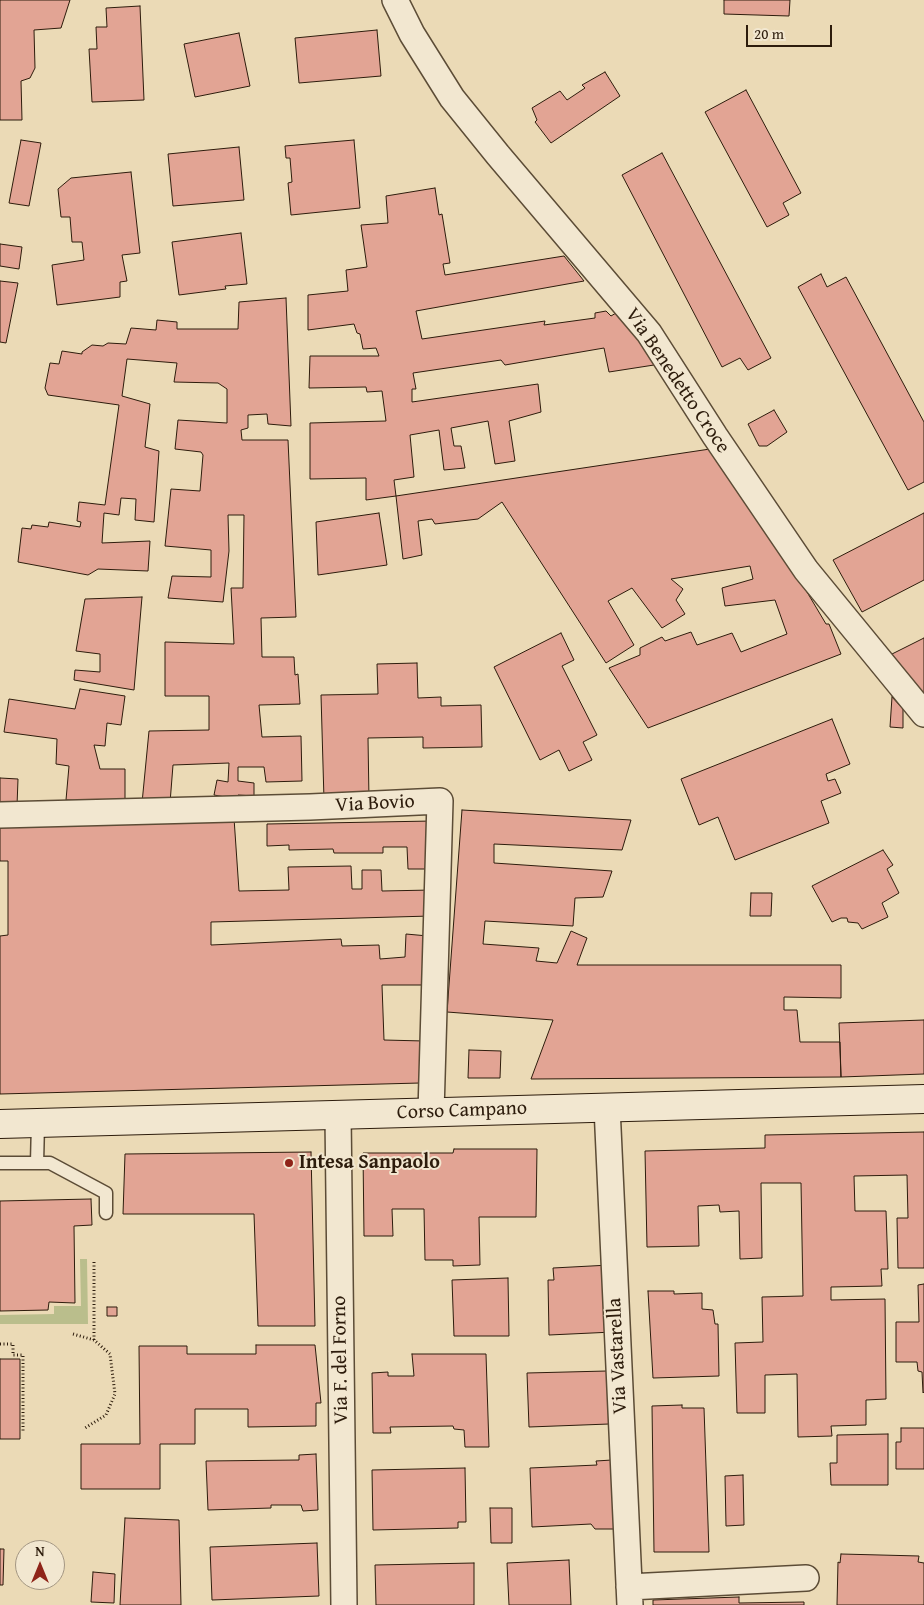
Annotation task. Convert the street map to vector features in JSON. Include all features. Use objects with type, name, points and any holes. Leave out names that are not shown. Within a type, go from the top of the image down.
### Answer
[{"type":"main road","name":"Corso Campano","points":[[0,1124],[924,1099]]},
{"type":"street","name":"Via Benedetto Croce","points":[[395,0],[412,34],[452,98],[498,155],[649,332],[715,436],[806,570],[924,714]]},
{"type":"street","name":"Via Bovio","points":[[0,815],[310,807],[440,801],[431,1112]]},
{"type":"street","name":"Via Vastarella","points":[[607,1107],[630,1596]]},
{"type":"street","name":"Via F. del Forno","points":[[338,1115],[344,1605]]},
{"type":"street","points":[[630,1596],[806,1578]]},
{"type":"lane","points":[[38,1123],[38,1163]]},
{"type":"lane","points":[[0,1163],[50,1163],[106,1193],[106,1213]]},
{"type":"path","points":[[94,1262],[94,1340]]},
{"type":"path","points":[[73,1334],[94,1340],[110,1354],[115,1394],[106,1415],[85,1428]]},
{"type":"path","points":[[0,1344],[13,1344],[13,1355],[23,1355],[23,1434]]},
{"type":"green space","points":[[80,1259],[87,1259],[88,1324],[0,1324],[0,1315],[54,1314],[54,1306],[81,1306]]},
{"type":"building","points":[[0,0],[70,0],[61,28],[34,30],[35,68],[30,78],[21,81],[22,120],[0,120]]},
{"type":"building","points":[[724,0],[790,0],[789,16],[724,14]]},
{"type":"building","points":[[140,6],[144,100],[92,102],[89,49],[97,49],[96,27],[107,27],[106,8]]},
{"type":"building","points":[[377,30],[381,76],[299,83],[295,38]]},
{"type":"building","points":[[239,33],[250,86],[195,97],[184,44]]},
{"type":"building","points":[[605,72],[620,96],[551,143],[535,122],[537,120],[532,108],[560,91],[567,100],[585,88],[582,85]]},
{"type":"building","points":[[746,90],[801,193],[783,203],[789,215],[767,227],[705,112]]},
{"type":"building","points":[[21,140],[41,143],[29,206],[9,203]]},
{"type":"building","points":[[354,140],[360,208],[291,215],[288,183],[292,182],[290,158],[286,158],[285,146]]},
{"type":"building","points":[[239,147],[244,200],[173,206],[168,154]]},
{"type":"building","points":[[662,153],[771,358],[748,370],[740,358],[722,367],[622,175]]},
{"type":"building","points":[[131,172],[140,253],[122,255],[127,281],[120,282],[120,297],[57,305],[52,265],[84,260],[82,242],[72,242],[70,217],[61,217],[58,189],[71,178]]},
{"type":"building","points":[[435,188],[439,215],[442,214],[450,263],[443,264],[445,275],[564,256],[584,281],[416,311],[422,339],[545,321],[544,325],[595,318],[595,313],[606,311],[611,316],[616,313],[659,362],[654,365],[609,372],[604,348],[505,365],[501,360],[413,373],[416,389],[412,389],[412,402],[538,384],[541,412],[509,421],[515,461],[495,464],[488,421],[451,428],[454,446],[461,446],[465,468],[444,470],[439,430],[410,435],[414,477],[394,480],[396,496],[366,500],[366,478],[310,479],[310,423],[386,421],[382,391],[367,392],[366,387],[309,388],[310,356],[379,356],[376,348],[363,349],[360,334],[357,333],[354,324],[308,330],[308,295],[348,291],[346,270],[367,267],[361,225],[388,223],[386,196]]},
{"type":"building","points":[[241,233],[247,284],[225,286],[226,289],[179,295],[172,242]]},
{"type":"building","points":[[0,244],[22,247],[19,269],[0,266]]},
{"type":"building","points":[[821,274],[827,287],[846,277],[924,422],[924,482],[908,490],[798,287]]},
{"type":"building","points":[[0,281],[18,283],[6,343],[0,342]]},
{"type":"building","points":[[286,298],[291,426],[268,424],[267,414],[248,415],[248,428],[241,430],[242,440],[288,440],[296,617],[261,618],[262,657],[294,657],[295,675],[298,674],[300,704],[259,705],[262,737],[301,736],[302,781],[266,782],[264,767],[238,767],[238,781],[254,783],[254,796],[238,795],[236,799],[214,795],[217,780],[228,782],[229,763],[173,765],[170,803],[142,803],[149,731],[209,730],[209,696],[165,696],[165,642],[234,644],[231,588],[243,588],[244,515],[228,515],[229,551],[223,602],[168,598],[172,576],[211,577],[211,550],[165,546],[171,489],[200,491],[203,455],[201,452],[175,449],[178,420],[227,423],[227,389],[218,383],[174,382],[177,363],[127,359],[122,396],[150,404],[145,447],[159,451],[154,522],[135,520],[136,499],[121,498],[119,515],[104,513],[102,543],[150,541],[148,571],[98,569],[88,575],[18,562],[22,528],[31,529],[32,525],[48,527],[49,522],[80,527],[81,522],[77,521],[79,502],[105,505],[119,405],[48,395],[45,388],[50,363],[59,364],[62,351],[82,354],[92,345],[103,346],[108,343],[126,344],[131,328],[156,330],[157,320],[177,322],[177,329],[238,329],[239,302]]},
{"type":"building","points":[[774,410],[787,432],[767,446],[759,446],[748,424]]},
{"type":"building","points":[[710,449],[807,592],[826,624],[829,624],[841,654],[648,728],[609,668],[640,655],[640,648],[662,637],[665,641],[691,632],[697,645],[732,633],[741,652],[787,634],[775,600],[725,606],[722,588],[753,579],[750,566],[671,579],[683,589],[676,600],[685,614],[662,628],[632,588],[608,601],[634,645],[606,663],[502,502],[478,519],[435,524],[432,519],[418,521],[422,555],[403,559],[396,496]]},
{"type":"building","points":[[379,513],[387,565],[318,575],[316,522]]},
{"type":"building","points":[[924,513],[924,580],[862,612],[833,560]]},
{"type":"building","points":[[142,597],[134,690],[74,680],[75,670],[100,672],[100,654],[76,651],[85,599]]},
{"type":"building","points":[[561,633],[574,660],[562,666],[597,735],[583,742],[592,760],[569,771],[559,750],[540,760],[494,667]]},
{"type":"building","points":[[924,638],[924,694],[919,697],[886,657]]},
{"type":"building","points":[[417,663],[418,698],[441,697],[441,706],[481,705],[482,747],[423,748],[423,737],[368,738],[369,800],[324,800],[321,695],[378,694],[377,664]]},
{"type":"building","points":[[80,689],[125,696],[121,725],[107,723],[105,746],[94,745],[100,769],[125,769],[125,803],[66,800],[69,766],[56,764],[57,739],[4,732],[9,699],[75,709]]},
{"type":"building","points":[[892,697],[903,709],[903,728],[890,727]]},
{"type":"building","points":[[832,719],[850,764],[826,774],[828,781],[835,779],[841,793],[821,801],[829,823],[735,860],[718,817],[699,825],[681,779]]},
{"type":"building","points":[[0,778],[18,779],[17,806],[0,806]]},
{"type":"building","points":[[462,810],[631,820],[622,850],[494,844],[494,863],[612,871],[603,897],[575,898],[573,926],[485,921],[483,944],[539,948],[536,961],[557,963],[571,931],[587,938],[577,965],[841,965],[841,998],[784,997],[784,1010],[797,1010],[800,1042],[840,1042],[841,1077],[531,1079],[553,1020],[447,1012]]},
{"type":"building","points":[[234,818],[239,891],[289,890],[288,867],[351,866],[352,889],[362,889],[362,870],[381,870],[382,891],[432,890],[431,916],[211,922],[211,945],[341,939],[342,946],[379,945],[380,959],[405,957],[406,934],[428,936],[426,985],[382,985],[384,1040],[424,1041],[420,1083],[0,1094],[0,936],[8,935],[8,861],[0,861],[0,824]]},
{"type":"building","points":[[433,821],[434,869],[408,869],[407,847],[383,847],[383,853],[334,853],[333,849],[289,850],[289,845],[267,846],[267,824]]},
{"type":"building","points":[[883,850],[893,865],[887,869],[899,893],[882,903],[888,917],[862,929],[858,923],[848,922],[847,918],[841,918],[832,922],[812,886]]},
{"type":"building","points":[[751,893],[772,893],[771,916],[750,916]]},
{"type":"building","points":[[924,1020],[924,1074],[841,1077],[839,1023]]},
{"type":"building","points":[[469,1050],[501,1051],[500,1078],[468,1078]]},
{"type":"building","points":[[924,1132],[924,1268],[898,1268],[897,1218],[908,1218],[907,1175],[854,1176],[855,1211],[886,1211],[888,1269],[881,1269],[882,1286],[831,1287],[831,1300],[885,1299],[886,1399],[866,1400],[866,1425],[831,1426],[832,1436],[798,1437],[797,1374],[765,1375],[765,1413],[737,1413],[735,1343],[763,1342],[762,1297],[803,1296],[801,1183],[761,1183],[762,1258],[740,1259],[739,1211],[720,1212],[719,1205],[698,1206],[699,1246],[647,1247],[645,1151],[765,1148],[765,1135]]},
{"type":"building","points":[[454,1149],[537,1149],[536,1217],[479,1217],[480,1265],[453,1266],[453,1260],[425,1260],[424,1209],[392,1209],[393,1236],[364,1236],[363,1153],[453,1153]]},
{"type":"building","points":[[311,1152],[315,1326],[258,1326],[254,1214],[123,1214],[125,1154]]},
{"type":"building","points":[[91,1199],[92,1225],[74,1226],[75,1303],[49,1302],[48,1310],[0,1311],[0,1201]]},
{"type":"building","points":[[610,1265],[613,1332],[549,1335],[548,1280],[554,1280],[553,1268]]},
{"type":"building","points":[[508,1278],[509,1336],[454,1336],[452,1280]]},
{"type":"building","points":[[924,1284],[923,1393],[922,1372],[918,1371],[917,1362],[896,1362],[896,1322],[919,1322],[918,1285]]},
{"type":"building","points":[[648,1291],[674,1291],[674,1294],[702,1293],[702,1309],[713,1310],[715,1324],[718,1324],[719,1376],[653,1378]]},
{"type":"building","points":[[107,1307],[117,1307],[117,1316],[107,1316]]},
{"type":"building","points":[[256,1345],[315,1345],[321,1403],[316,1403],[316,1426],[248,1427],[248,1409],[195,1409],[195,1444],[160,1444],[160,1489],[81,1489],[81,1444],[140,1444],[139,1346],[187,1346],[187,1354],[256,1354]]},
{"type":"building","points":[[412,1354],[486,1354],[489,1447],[465,1447],[464,1430],[454,1429],[453,1426],[390,1427],[391,1433],[373,1433],[372,1373],[388,1372],[388,1376],[414,1376]]},
{"type":"building","points":[[0,1359],[20,1359],[20,1439],[0,1439]]},
{"type":"building","points":[[607,1371],[609,1424],[529,1427],[527,1373]]},
{"type":"building","points":[[682,1405],[682,1408],[704,1408],[709,1552],[654,1552],[652,1406]]},
{"type":"building","points":[[901,1428],[924,1428],[924,1469],[896,1469],[896,1442],[901,1442]]},
{"type":"building","points":[[888,1434],[888,1485],[831,1485],[830,1463],[837,1463],[837,1435]]},
{"type":"building","points":[[316,1454],[318,1510],[303,1511],[301,1505],[271,1505],[271,1508],[208,1510],[206,1461],[299,1460],[299,1455]]},
{"type":"building","points":[[612,1460],[615,1529],[595,1529],[591,1524],[532,1527],[530,1468],[597,1465],[596,1461]]},
{"type":"building","points":[[465,1468],[466,1522],[458,1522],[458,1528],[373,1530],[372,1470]]},
{"type":"building","points":[[743,1475],[744,1525],[726,1526],[725,1476]]},
{"type":"building","points":[[490,1508],[512,1508],[512,1543],[491,1543]]},
{"type":"building","points":[[125,1518],[179,1520],[181,1605],[120,1605]]},
{"type":"building","points":[[317,1543],[319,1596],[212,1600],[210,1547]]},
{"type":"building","points":[[0,1549],[4,1549],[3,1585],[0,1585]]},
{"type":"building","points":[[841,1554],[919,1556],[918,1562],[924,1563],[924,1605],[837,1605],[838,1562],[840,1563]]},
{"type":"building","points":[[569,1560],[571,1605],[509,1605],[507,1563]]},
{"type":"building","points":[[474,1563],[474,1605],[376,1605],[375,1565]]},
{"type":"building","points":[[93,1572],[115,1574],[114,1603],[91,1602]]},
{"type":"building","points":[[739,1597],[739,1603],[804,1602],[804,1605],[653,1605],[653,1600]]},
{"type":"place","name":"Intesa Sanpaolo","points":[[289,1163]]}]
